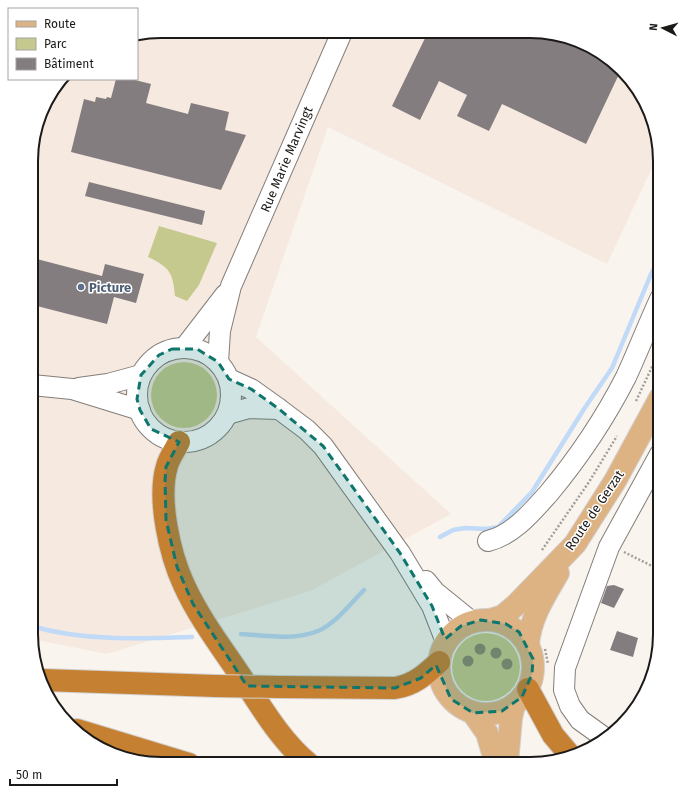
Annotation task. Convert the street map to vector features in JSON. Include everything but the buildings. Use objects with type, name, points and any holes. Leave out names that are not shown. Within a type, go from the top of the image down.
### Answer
[{"type":"highway","points":[[179,442],[166,468],[164,499],[170,542],[183,585],[209,629],[276,728],[301,757]]},
{"type":"highway","points":[[47,680],[216,686],[395,688],[406,686],[421,678],[442,652]]},
{"type":"highway","points":[[521,697],[567,751]]},
{"type":"highway","points":[[91,734],[166,757]]},
{"type":"main road","name":"Route de Gerzat","points":[[481,621],[503,616],[516,605],[575,544],[615,481],[653,411]]},
{"type":"main road","points":[[528,645],[529,630],[534,616],[575,544]]},
{"type":"main road","points":[[507,757],[511,718],[532,674],[533,660],[528,645],[519,632],[506,624],[481,621],[457,630],[442,652],[439,675],[444,688],[451,699],[461,707],[473,713],[488,714],[502,711],[521,697]]},
{"type":"main road","points":[[473,713],[487,733],[494,757]]},
{"type":"street","name":"Rue Marie Marvingt","points":[[231,286],[339,38]]},
{"type":"street","points":[[185,347],[201,329],[231,286]]},
{"type":"street","points":[[218,362],[220,331],[231,286]]},
{"type":"street","points":[[488,541],[505,535],[536,508],[585,446],[608,410],[626,377],[653,315]]},
{"type":"street","points":[[185,347],[197,349],[209,354],[218,362],[229,379],[232,391],[228,414],[222,424],[208,436],[191,442],[169,440],[155,432],[144,420],[137,399],[141,375],[149,363],[159,355],[172,349],[185,347]]},
{"type":"street","points":[[72,389],[108,384],[141,375]]},
{"type":"street","points":[[229,379],[251,389],[307,430],[323,446],[400,553],[432,606],[442,652]]},
{"type":"street","points":[[38,386],[72,389],[140,410]]},
{"type":"street","points":[[228,414],[249,408],[279,409]]},
{"type":"street","points":[[600,735],[580,720],[570,706],[564,690],[565,668],[609,547],[653,467]]},
{"type":"street","points":[[400,553],[435,592],[481,621]]},
{"type":"path","points":[[636,402],[653,365]]},
{"type":"path","points":[[538,556],[589,482],[618,436]]},
{"type":"path","points":[[609,547],[626,553],[653,566]]},
{"type":"highlighted area","points":[[172,349],[197,349],[218,362],[229,379],[251,389],[279,409],[323,446],[400,553],[432,606],[445,639],[461,626],[481,620],[506,624],[519,632],[533,659],[532,674],[522,697],[502,711],[473,713],[451,699],[436,665],[421,678],[395,688],[247,686],[193,604],[177,567],[166,520],[165,481],[166,467],[179,442],[151,429],[140,410],[137,399],[141,375],[159,355]]},
{"type":"shaded area","points":[[161,38],[546,39],[562,42],[584,51],[611,69],[628,86],[644,114],[652,145],[653,166],[607,264],[328,127],[256,337],[451,514],[310,591],[107,654],[38,640],[38,161],[42,129],[47,114],[54,99],[69,80],[138,80],[138,40]]},
{"type":"green space","points":[[159,226],[217,243],[199,285],[187,301],[175,296],[173,281],[169,271],[161,264],[148,257]]},
{"type":"green space","points":[[184,362],[197,364],[212,377],[215,382],[217,395],[215,408],[202,423],[197,426],[184,428],[171,426],[156,413],[153,408],[151,395],[153,382],[166,367],[171,364]]},
{"type":"green space","points":[[479,633],[493,633],[505,638],[515,648],[520,660],[520,674],[515,686],[505,696],[493,701],[479,701],[467,696],[457,686],[452,674],[452,660],[457,648],[467,638]]},
{"type":"waterway","points":[[440,537],[453,530],[465,528],[487,529],[498,527],[532,492],[584,409],[612,368],[653,270]]},
{"type":"waterway","points":[[241,634],[289,637],[318,631],[325,628],[337,618],[364,590]]},
{"type":"waterway","points":[[38,628],[90,637],[192,637]]},
{"type":"place","name":"Picture","points":[[81,287]]}]
